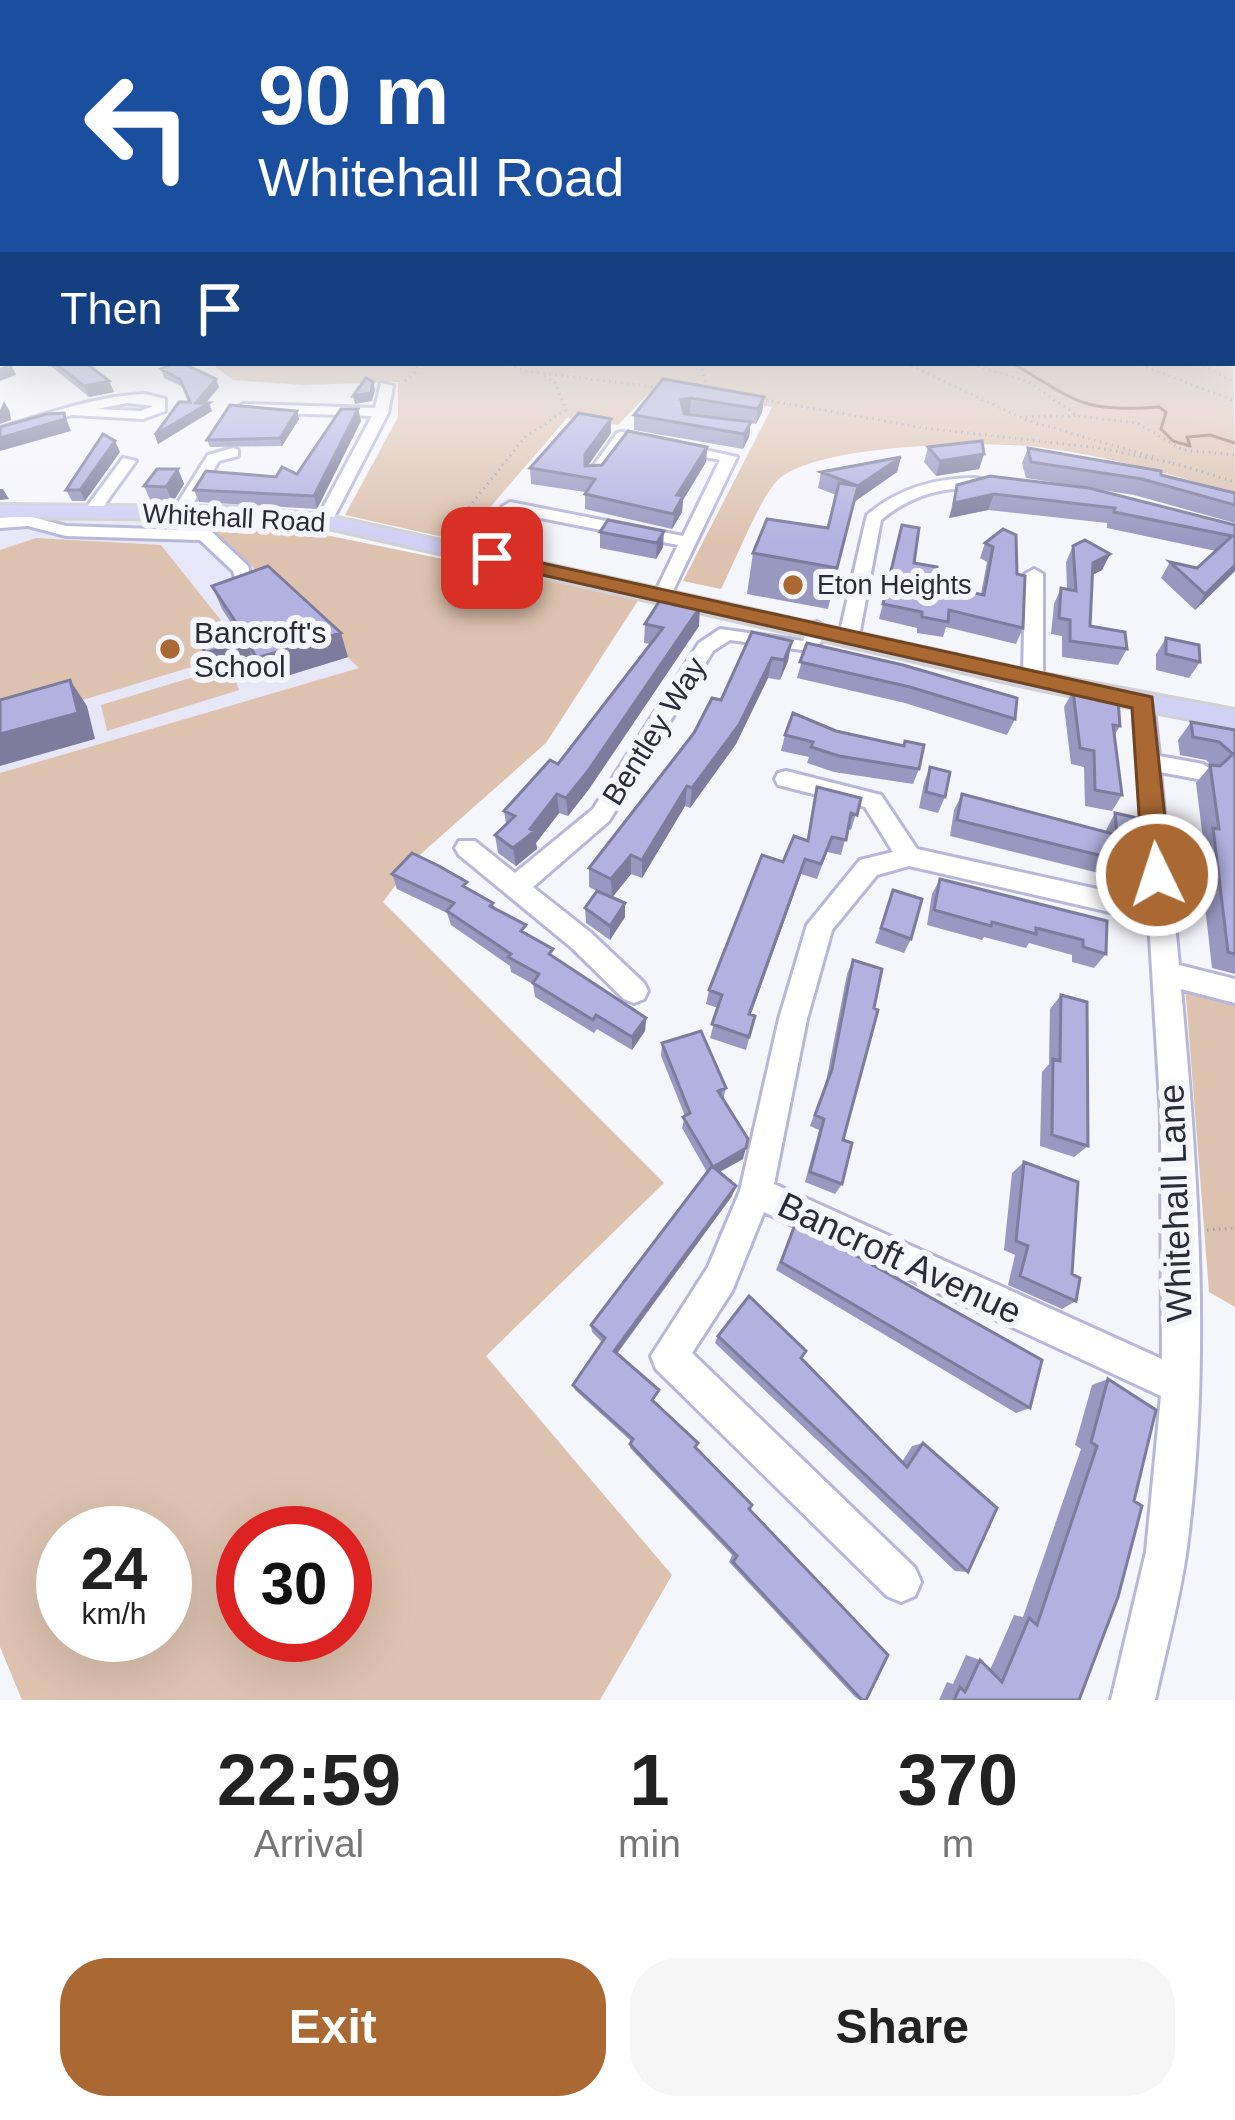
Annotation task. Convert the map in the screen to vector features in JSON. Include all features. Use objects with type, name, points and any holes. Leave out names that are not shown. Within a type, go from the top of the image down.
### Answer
[{"type":"main road","name":"Whitehall Road","points":[[0,511],[91,512],[145,523],[180,512],[324,521],[663,595],[814,638],[849,636],[967,676],[1033,680],[1235,719]]},
{"type":"street","points":[[324,521],[381,413],[386,386]]},
{"type":"street","points":[[0,433],[76,412],[123,400],[149,397],[160,402],[160,408],[143,416],[76,412]]},
{"type":"street","points":[[243,408],[381,413]]},
{"type":"street","points":[[594,475],[622,436],[676,438],[730,457],[663,595]]},
{"type":"street","points":[[180,512],[213,458],[233,453]]},
{"type":"street","points":[[91,512],[128,469]]},
{"type":"street","points":[[849,636],[872,518],[886,506],[925,487],[977,482],[1022,488]]},
{"type":"street","points":[[510,508],[690,542]]},
{"type":"street","points":[[0,523],[28,521],[67,531],[145,523],[205,535],[242,570],[243,581]]},
{"type":"street","points":[[1033,680],[1034,574]]},
{"type":"street","name":"Bentley Way","points":[[515,887],[601,815],[706,647],[727,633],[742,634]]},
{"type":"street","name":"Whitehall Road","points":[[742,634],[814,638],[967,676],[1004,696]]},
{"type":"street","name":"Whitehall Lane","points":[[1133,1700],[1169,1535],[1180,1386],[1181,1262],[1144,702]]},
{"type":"street","points":[[1148,762],[1203,772]]},
{"type":"street","points":[[786,779],[873,801],[909,857]]},
{"type":"street","points":[[466,848],[581,940],[634,991]]},
{"type":"street","points":[[756,1192],[793,1019],[820,925],[868,867],[909,857],[1160,913]]},
{"type":"street","points":[[1165,974],[1235,991]]},
{"type":"street","name":"Bancroft Avenue","points":[[902,1582],[669,1356],[719,1280],[756,1192],[1180,1386]]},
{"type":"path","points":[[386,386],[395,383]]},
{"type":"path","points":[[440,546],[525,437],[566,410],[556,383]]},
{"type":"path","points":[[630,383],[670,388]]},
{"type":"path","points":[[705,383],[707,391]]},
{"type":"path","points":[[950,383],[1018,416],[1235,482]]},
{"type":"path","points":[[1029,383],[1078,416]]},
{"type":"path","points":[[1189,383],[1235,401]]},
{"type":"path","points":[[748,397],[924,428],[1100,448],[1172,463]]},
{"type":"path","points":[[1018,416],[1137,423],[1183,451],[1235,454]]},
{"type":"shaded area","points":[[398,383],[1234,383],[1235,494],[1137,466],[1038,447],[941,445],[861,452],[795,469],[776,482],[721,589],[683,581],[772,407],[652,390],[618,425],[567,418],[461,541],[345,515],[398,417]]},
{"type":"shaded area","name":"Bancroft's School","points":[[0,518],[203,520],[360,668],[0,773]]},
{"type":"shaded area","points":[[203,520],[306,531],[639,599],[546,743],[414,860],[383,902],[664,1183],[486,1356],[672,1575],[600,1700],[22,1700],[0,1647],[0,773],[359,668]]},
{"type":"shaded area","points":[[36,538],[161,545],[231,633],[218,659],[0,725],[0,550]]},
{"type":"shaded area","points":[[230,666],[239,690],[107,731],[101,705]]},
{"type":"shaded area","points":[[1185,984],[1235,997],[1235,1307],[1209,1292]]},
{"type":"building","points":[[182,383],[212,383],[196,403],[209,403],[155,435],[179,402],[190,402]]},
{"type":"building","points":[[362,383],[373,383],[371,393],[353,396]]},
{"type":"building","points":[[660,383],[687,383],[764,397],[758,409],[681,400],[684,414],[751,422],[744,434],[634,415]]},
{"type":"building","points":[[230,405],[297,411],[280,438],[207,440]]},
{"type":"building","points":[[341,409],[358,409],[314,496],[194,490],[206,471],[276,477],[282,467],[297,474]]},
{"type":"building","points":[[64,413],[65,419],[0,438],[0,427]]},
{"type":"building","points":[[579,413],[611,419],[585,454],[585,466],[602,465],[628,431],[707,447],[677,495],[683,496],[673,514],[585,494],[595,479],[530,468]]},
{"type":"building","points":[[103,434],[115,441],[80,490],[66,490]]},
{"type":"building","points":[[982,441],[984,454],[940,461],[928,447]]},
{"type":"building","points":[[1028,448],[1161,471],[1161,475],[1235,493],[1235,505],[1142,479],[1031,462]]},
{"type":"building","points":[[901,457],[858,486],[821,472]]},
{"type":"building","points":[[157,469],[178,469],[166,487],[144,486]]},
{"type":"building","points":[[990,476],[1089,488],[1235,525],[1235,565],[1205,594],[1170,562],[1197,568],[1232,536],[1114,512],[1115,508],[994,494],[954,503],[957,485]]},
{"type":"building","points":[[839,483],[858,486],[837,568],[753,553],[767,519],[828,528]]},
{"type":"building","points":[[608,520],[664,531],[657,543],[600,532]]},
{"type":"building","points":[[902,525],[919,528],[914,563],[937,567],[934,585],[984,595],[993,547],[985,543],[1003,529],[1016,535],[1017,574],[1025,576],[1023,628],[949,610],[948,622],[883,604]]},
{"type":"building","points":[[1085,540],[1110,554],[1093,563],[1090,626],[1125,632],[1127,649],[1070,641],[1070,620],[1059,618],[1061,588],[1076,591],[1073,546]]},
{"type":"building","points":[[268,566],[341,633],[257,658],[246,641],[205,653],[202,645],[239,627],[212,586]]},
{"type":"building","points":[[662,597],[700,607],[588,771],[566,798],[557,794],[530,829],[535,831],[513,848],[495,835],[515,816],[504,811],[550,760],[558,764],[663,628],[645,624]]},
{"type":"building","points":[[752,632],[792,641],[784,660],[772,658],[739,725],[692,788],[687,786],[642,860],[631,855],[611,879],[589,868],[694,733],[712,698],[721,700]]},
{"type":"building","points":[[1166,638],[1199,645],[1200,662],[1166,654]]},
{"type":"building","points":[[807,643],[1017,698],[1015,719],[910,687],[800,662]]},
{"type":"building","points":[[70,680],[78,713],[0,734],[0,700]]},
{"type":"building","points":[[1073,691],[1118,699],[1120,726],[1113,725],[1122,795],[1095,790],[1094,751],[1080,748]]},
{"type":"building","points":[[793,713],[836,731],[904,746],[905,741],[924,745],[919,769],[811,747],[813,742],[785,735]]},
{"type":"building","points":[[1191,722],[1235,730],[1235,954],[1228,952],[1210,765],[1220,766],[1233,754],[1219,742],[1193,737]]},
{"type":"building","points":[[930,767],[950,772],[945,797],[926,792]]},
{"type":"building","points":[[817,787],[861,798],[857,815],[851,813],[846,840],[832,837],[821,864],[805,859],[749,1014],[755,1016],[749,1037],[712,1024],[722,995],[709,990],[762,855],[783,862],[794,836],[808,841]]},
{"type":"building","points":[[962,794],[1117,835],[1115,813],[1142,819],[1147,867],[957,820]]},
{"type":"building","points":[[412,853],[467,882],[463,886],[493,903],[490,906],[526,925],[521,931],[553,949],[549,954],[646,1018],[632,1037],[596,1015],[593,1020],[533,983],[539,974],[447,911],[454,903],[392,874]]},
{"type":"building","points":[[940,879],[1107,921],[1106,954],[1083,947],[1083,940],[1036,928],[1036,934],[992,922],[991,926],[934,910]]},
{"type":"building","points":[[893,890],[922,899],[911,939],[881,928]]},
{"type":"building","points":[[597,891],[625,903],[610,926],[585,908]]},
{"type":"building","points":[[853,960],[882,969],[874,1008],[878,1010],[843,1140],[852,1143],[842,1184],[810,1172],[824,1119],[815,1115],[832,1069]]},
{"type":"building","points":[[1061,995],[1087,1002],[1088,1146],[1052,1135],[1053,1059],[1060,1061]]},
{"type":"building","points":[[701,1031],[726,1088],[718,1091],[748,1139],[746,1148],[713,1167],[683,1117],[690,1113],[662,1043]]},
{"type":"building","points":[[1024,1162],[1078,1182],[1072,1274],[1080,1278],[1076,1301],[1020,1276],[1028,1246],[1016,1241]]},
{"type":"building","points":[[712,1166],[736,1186],[614,1351],[659,1390],[652,1400],[698,1443],[695,1447],[752,1505],[749,1509],[888,1655],[866,1700],[733,1562],[737,1556],[630,1444],[633,1439],[573,1385],[605,1338],[591,1325]]},
{"type":"building","points":[[796,1222],[1042,1360],[1030,1408],[781,1262]]},
{"type":"building","points":[[749,1296],[806,1351],[801,1358],[907,1467],[923,1443],[997,1508],[968,1572],[718,1336]]},
{"type":"building","points":[[1108,1379],[1156,1410],[1134,1501],[1142,1506],[1118,1597],[1079,1700],[954,1700],[960,1687],[965,1692],[980,1660],[1002,1682],[1029,1618],[1037,1625],[1097,1446],[1091,1442]]},
{"type":"waterway","points":[[1045,383],[1095,406],[1159,407],[1166,412],[1161,429],[1173,441],[1190,446],[1187,437],[1210,435],[1235,443]]},
{"type":"place","name":"Eton Heights","points":[[793,585]]},
{"type":"place","name":"Bancroft's School","points":[[170,649]]},
{"type":"route","points":[[492,558],[1144,702],[1157,875]]}]
